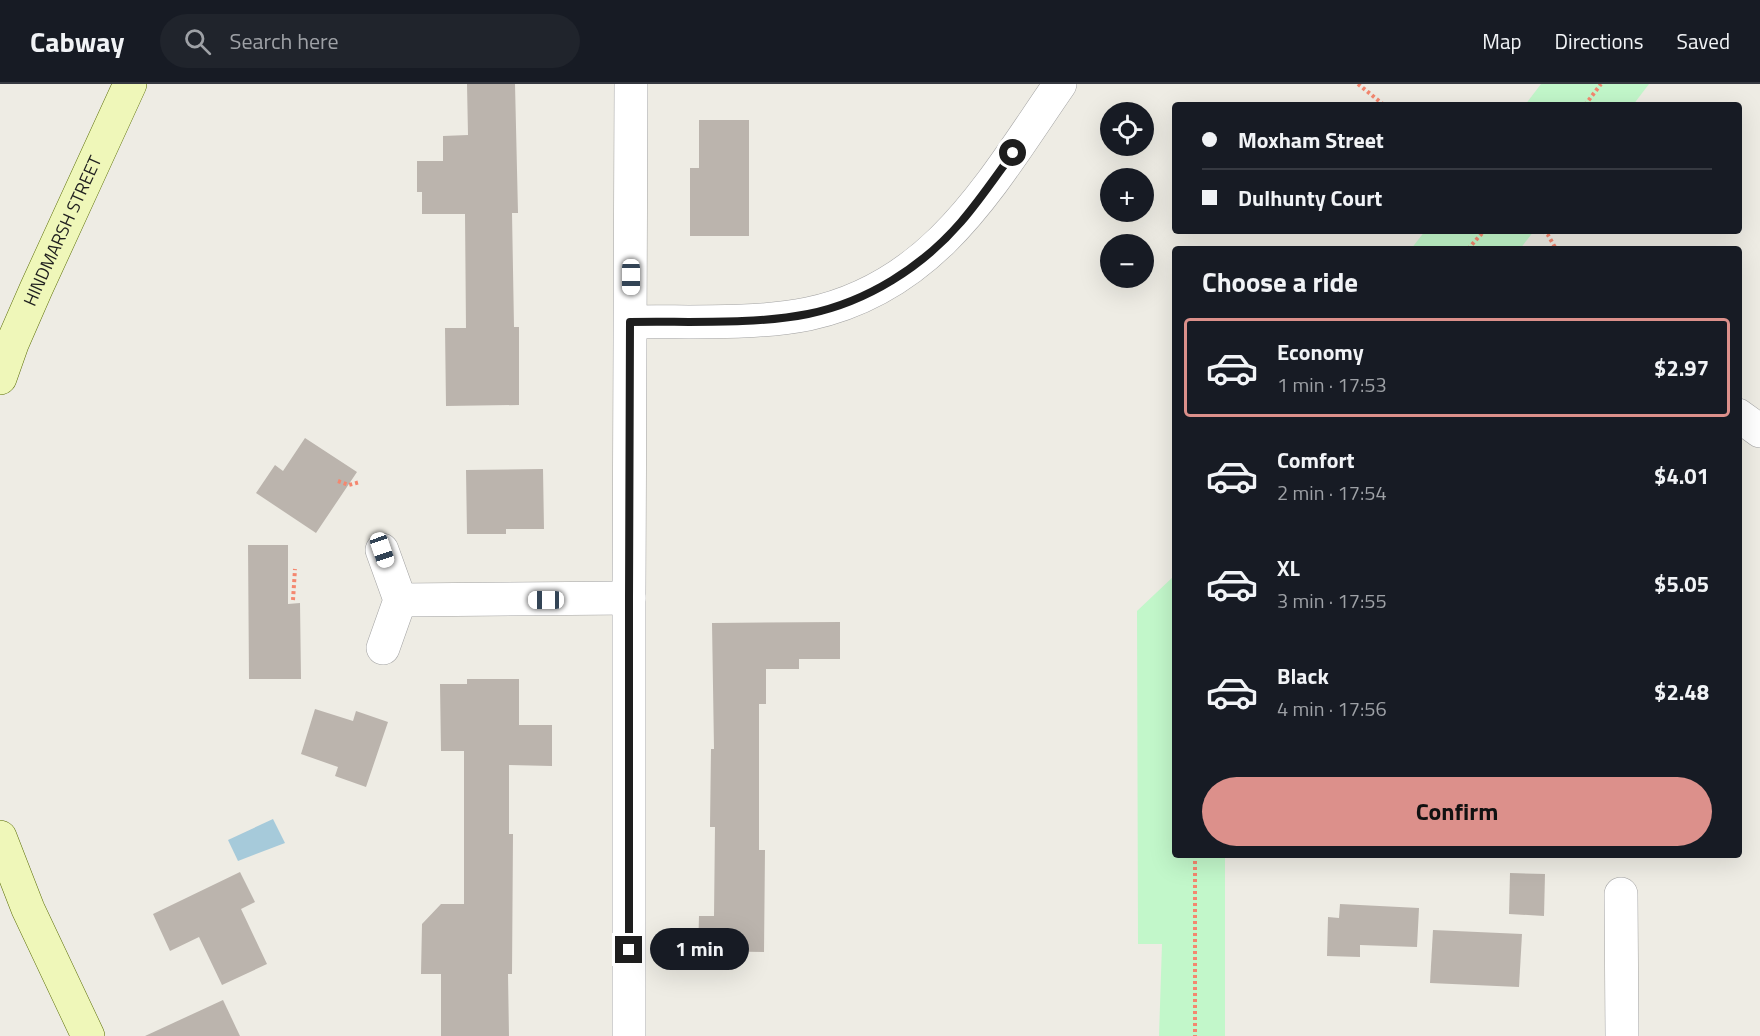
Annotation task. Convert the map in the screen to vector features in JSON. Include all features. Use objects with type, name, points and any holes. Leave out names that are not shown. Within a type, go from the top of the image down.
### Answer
[{"type":"street","name":"HINDMARSH STREET","points":[[0,378],[36,289],[130,84]]},
{"type":"street","points":[[629,1036],[631,84]]},
{"type":"street","points":[[630,322],[780,318],[830,308],[876,289],[917,264],[962,222],[1060,84]]},
{"type":"street","points":[[1742,418],[1760,431]]},
{"type":"street","points":[[382,550],[400,600],[382,648]]},
{"type":"street","points":[[400,600],[629,598]]},
{"type":"street","points":[[0,837],[28,909],[88,1036]]},
{"type":"street","points":[[1621,894],[1622,1036]]},
{"type":"path","points":[[1358,84],[1380,102]]},
{"type":"path","points":[[1587,102],[1601,84]]},
{"type":"path","points":[[1471,246],[1481,234]]},
{"type":"path","points":[[338,481],[349,485],[360,482]]},
{"type":"path","points":[[293,600],[294,569]]},
{"type":"path","points":[[1195,858],[1195,1036]]},
{"type":"green space","points":[[1541,84],[1649,84],[1635,102],[1527,102]]},
{"type":"green space","points":[[1423,234],[1532,234],[1522,246],[1413,246]]},
{"type":"green space","points":[[1172,578],[1172,858],[1225,858],[1225,1036],[1159,1036],[1162,944],[1138,944],[1137,611]]},
{"type":"water","points":[[273,819],[285,843],[238,861],[228,840]]},
{"type":"building","points":[[467,84],[515,84],[518,213],[512,213],[514,327],[519,327],[519,405],[446,406],[445,328],[466,328],[465,214],[422,214],[422,192],[417,192],[417,161],[443,161],[443,136],[468,135]]},
{"type":"building","points":[[699,120],[749,120],[749,236],[690,236],[690,168],[699,168]]},
{"type":"building","points":[[305,438],[357,472],[316,533],[256,493],[275,465],[283,471]]},
{"type":"building","points":[[543,469],[544,529],[506,529],[506,534],[467,534],[466,470]]},
{"type":"building","points":[[248,545],[288,545],[288,604],[300,603],[301,679],[249,679]]},
{"type":"building","points":[[840,622],[840,659],[799,659],[799,669],[766,669],[766,704],[759,704],[759,850],[765,850],[764,952],[698,951],[699,916],[714,916],[715,827],[710,827],[711,749],[714,749],[712,623]]},
{"type":"building","points":[[467,679],[519,679],[519,725],[552,725],[552,766],[509,765],[509,834],[513,834],[512,974],[508,974],[509,1036],[441,1036],[441,974],[421,974],[422,924],[441,904],[464,904],[464,751],[441,751],[440,684],[467,684]]},
{"type":"building","points":[[315,709],[353,721],[356,711],[388,722],[366,787],[335,776],[338,767],[301,754]]},
{"type":"building","points":[[240,872],[255,902],[241,909],[267,964],[222,985],[199,937],[170,951],[153,914]]},
{"type":"building","points":[[1510,873],[1545,874],[1544,916],[1509,914]]},
{"type":"building","points":[[1340,904],[1419,908],[1417,947],[1360,945],[1360,957],[1327,956],[1328,917],[1339,918]]},
{"type":"building","points":[[1433,930],[1522,934],[1519,987],[1430,983]]},
{"type":"building","points":[[223,1000],[240,1036],[145,1036]]},
{"type":"route","points":[[629,950],[630,322],[780,318],[808,314],[851,301],[892,280],[929,254],[962,222],[1013,153]]}]
